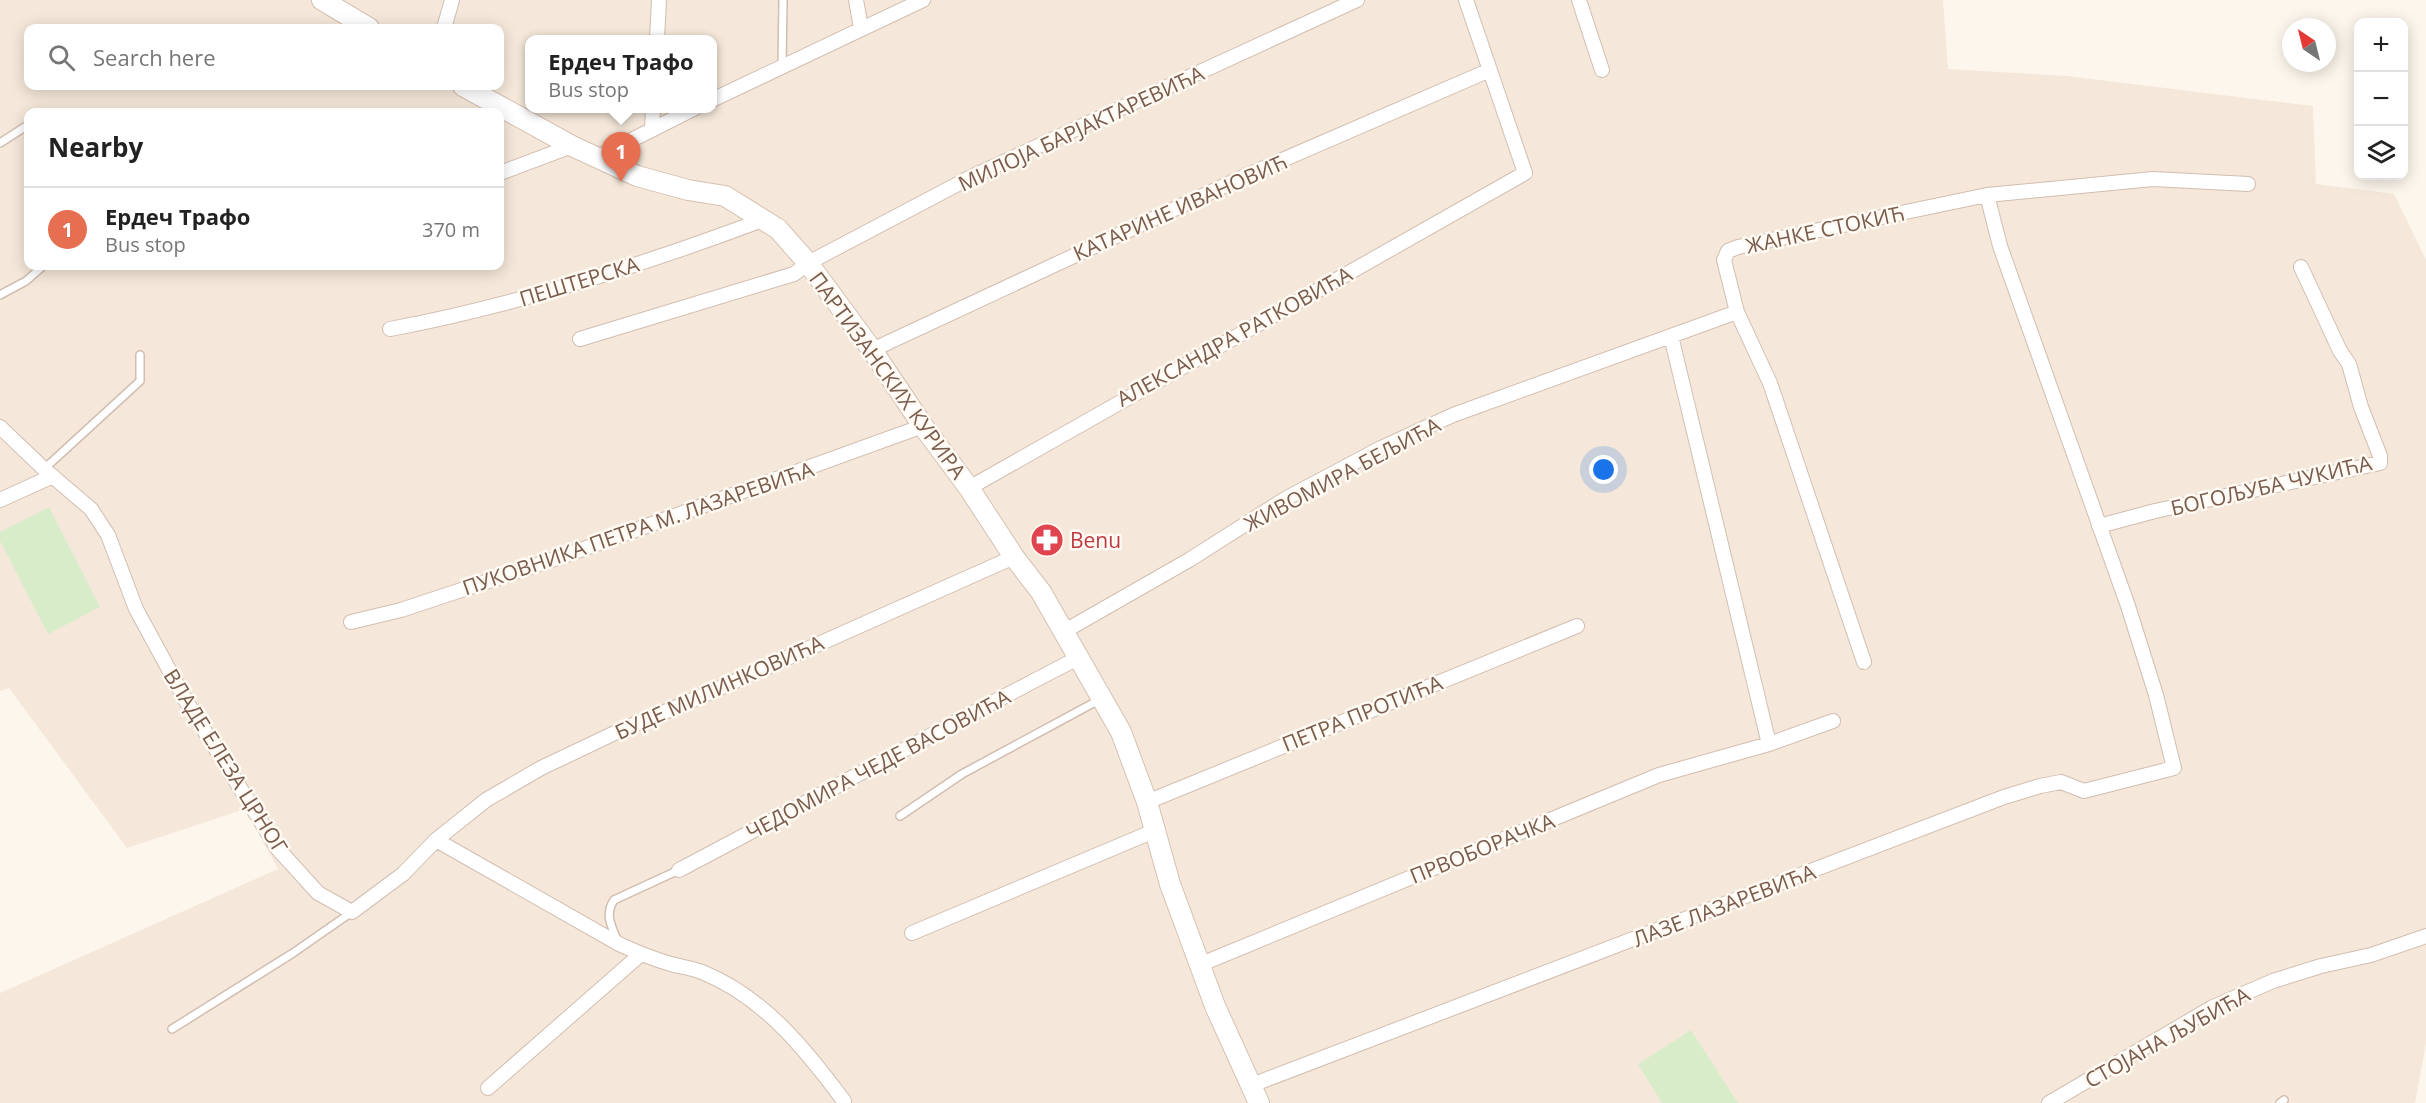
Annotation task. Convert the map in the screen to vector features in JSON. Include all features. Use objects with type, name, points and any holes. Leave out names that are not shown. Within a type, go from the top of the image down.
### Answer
[{"type":"street","points":[[322,0],[362,24]]},
{"type":"street","points":[[445,24],[452,0]]},
{"type":"street","points":[[657,35],[659,0]]},
{"type":"street","points":[[856,0],[861,28]]},
{"type":"street","points":[[717,98],[923,0]]},
{"type":"street","name":"МИЛОЈА БАРЈАКТАРЕВИЋА","points":[[580,339],[794,274],[808,263],[973,176],[1357,0]]},
{"type":"street","points":[[1466,0],[1490,70]]},
{"type":"street","points":[[1579,0],[1602,70]]},
{"type":"street","name":"АЛЕКСАНДРА РАТКОВИЋА","points":[[969,488],[1525,173],[1490,70]]},
{"type":"street","name":"КАТАРИНЕ ИВАНОВИЋ","points":[[872,350],[1210,192],[1490,70]]},
{"type":"street","name":"ПАРТИЗАНСКИХ КУРИРА","points":[[470,90],[503,108]]},
{"type":"street","name":"ПАРТИЗАНСКИХ КУРИРА","points":[[504,109],[572,146],[638,176],[688,190],[725,196],[778,229],[808,263],[872,350],[922,426],[969,488],[1014,557],[1041,592],[1121,732],[1147,802],[1170,884],[1199,965],[1215,1006],[1256,1094]]},
{"type":"street","points":[[652,130],[653,113]]},
{"type":"street","points":[[596,158],[685,113]]},
{"type":"street","points":[[504,172],[572,146]]},
{"type":"street","name":"ЖАНКЕ СТОКИЋ","points":[[1864,662],[1770,383],[1737,312],[1724,260],[1728,251],[1987,195],[2153,179],[2248,184]]},
{"type":"street","points":[[1987,195],[2000,246],[2099,526]]},
{"type":"street","name":"ПЕШТЕРСКА","points":[[390,329],[454,317],[540,293],[645,261],[765,219]]},
{"type":"street","name":"БОГОЉУБА ЧУКИЋА","points":[[2099,526],[2155,511],[2380,463],[2380,456],[2361,406],[2349,364],[2340,351],[2301,267]]},
{"type":"street","name":"ЖИВОМИРА БЕЉИЋА","points":[[1063,632],[1189,560],[1285,500],[1382,448],[1453,415],[1737,312]]},
{"type":"street","points":[[1671,336],[1769,744]]},
{"type":"street","name":"ПУКОВНИКА ПЕТРА М. ЛАЗАРЕВИЋА","points":[[351,622],[401,610],[561,557],[922,426]]},
{"type":"street","name":"ВЛАДЕ ЕЛЕЗА ЦРНОГ","points":[[0,427],[91,509],[108,535],[136,609],[186,701],[278,849],[318,893],[352,912]]},
{"type":"street","points":[[0,500],[49,473]]},
{"type":"street","name":"ЛАЗЕ ЛАЗАРЕВИЋА","points":[[1256,1094],[2013,794],[2061,782],[2084,791],[2174,768],[2156,695],[2099,526]]},
{"type":"street","name":"БУДЕ МИЛИНКОВИЋА","points":[[436,840],[486,800],[541,768],[621,730],[1014,557]]},
{"type":"street","name":"ПЕТРА ПРОТИЋА","points":[[1147,802],[1577,626]]},
{"type":"street","name":"ЧЕДОМИРА ЧЕДЕ ВАСОВИЋА","points":[[679,870],[883,763],[948,725],[1078,658]]},
{"type":"street","name":"ПРВОБОРАЧКА","points":[[1199,965],[1659,776],[1769,744],[1833,721]]},
{"type":"street","points":[[912,933],[1154,831]]},
{"type":"street","points":[[352,912],[402,874],[436,840],[619,944],[640,954],[702,972],[732,988],[767,1012],[809,1054],[843,1102]]},
{"type":"street","name":"СТОЈАНА ЉУБИЋА","points":[[2049,1103],[2213,1007],[2273,981],[2321,966],[2371,956],[2426,936]]},
{"type":"street","points":[[488,1088],[640,954]]},
{"type":"lane","points":[[782,66],[783,0]]},
{"type":"lane","points":[[0,143],[24,127]]},
{"type":"lane","points":[[0,295],[26,281],[38,270]]},
{"type":"lane","points":[[49,473],[141,381],[140,355]]},
{"type":"lane","points":[[900,816],[962,774],[1101,699]]},
{"type":"lane","points":[[619,944],[608,917],[609,907],[614,900],[679,870]]},
{"type":"lane","points":[[172,1029],[293,953],[352,912]]},
{"type":"shaded area","points":[[0,0],[1943,0],[1948,69],[2067,76],[2313,106],[2316,184],[2394,194],[2426,260],[2426,1043],[2415,1103],[0,1103],[0,993],[278,869],[245,809],[127,848],[9,688],[0,691]]},
{"type":"green space","points":[[49,507],[100,607],[48,634],[0,541],[0,532]]},
{"type":"green space","points":[[1691,1030],[1738,1103],[1662,1103],[1638,1064]]},
{"type":"place","name":"Ердеч Трафо","points":[[621,182]]},
{"type":"place","name":"Benu","points":[[1047,540]]}]
